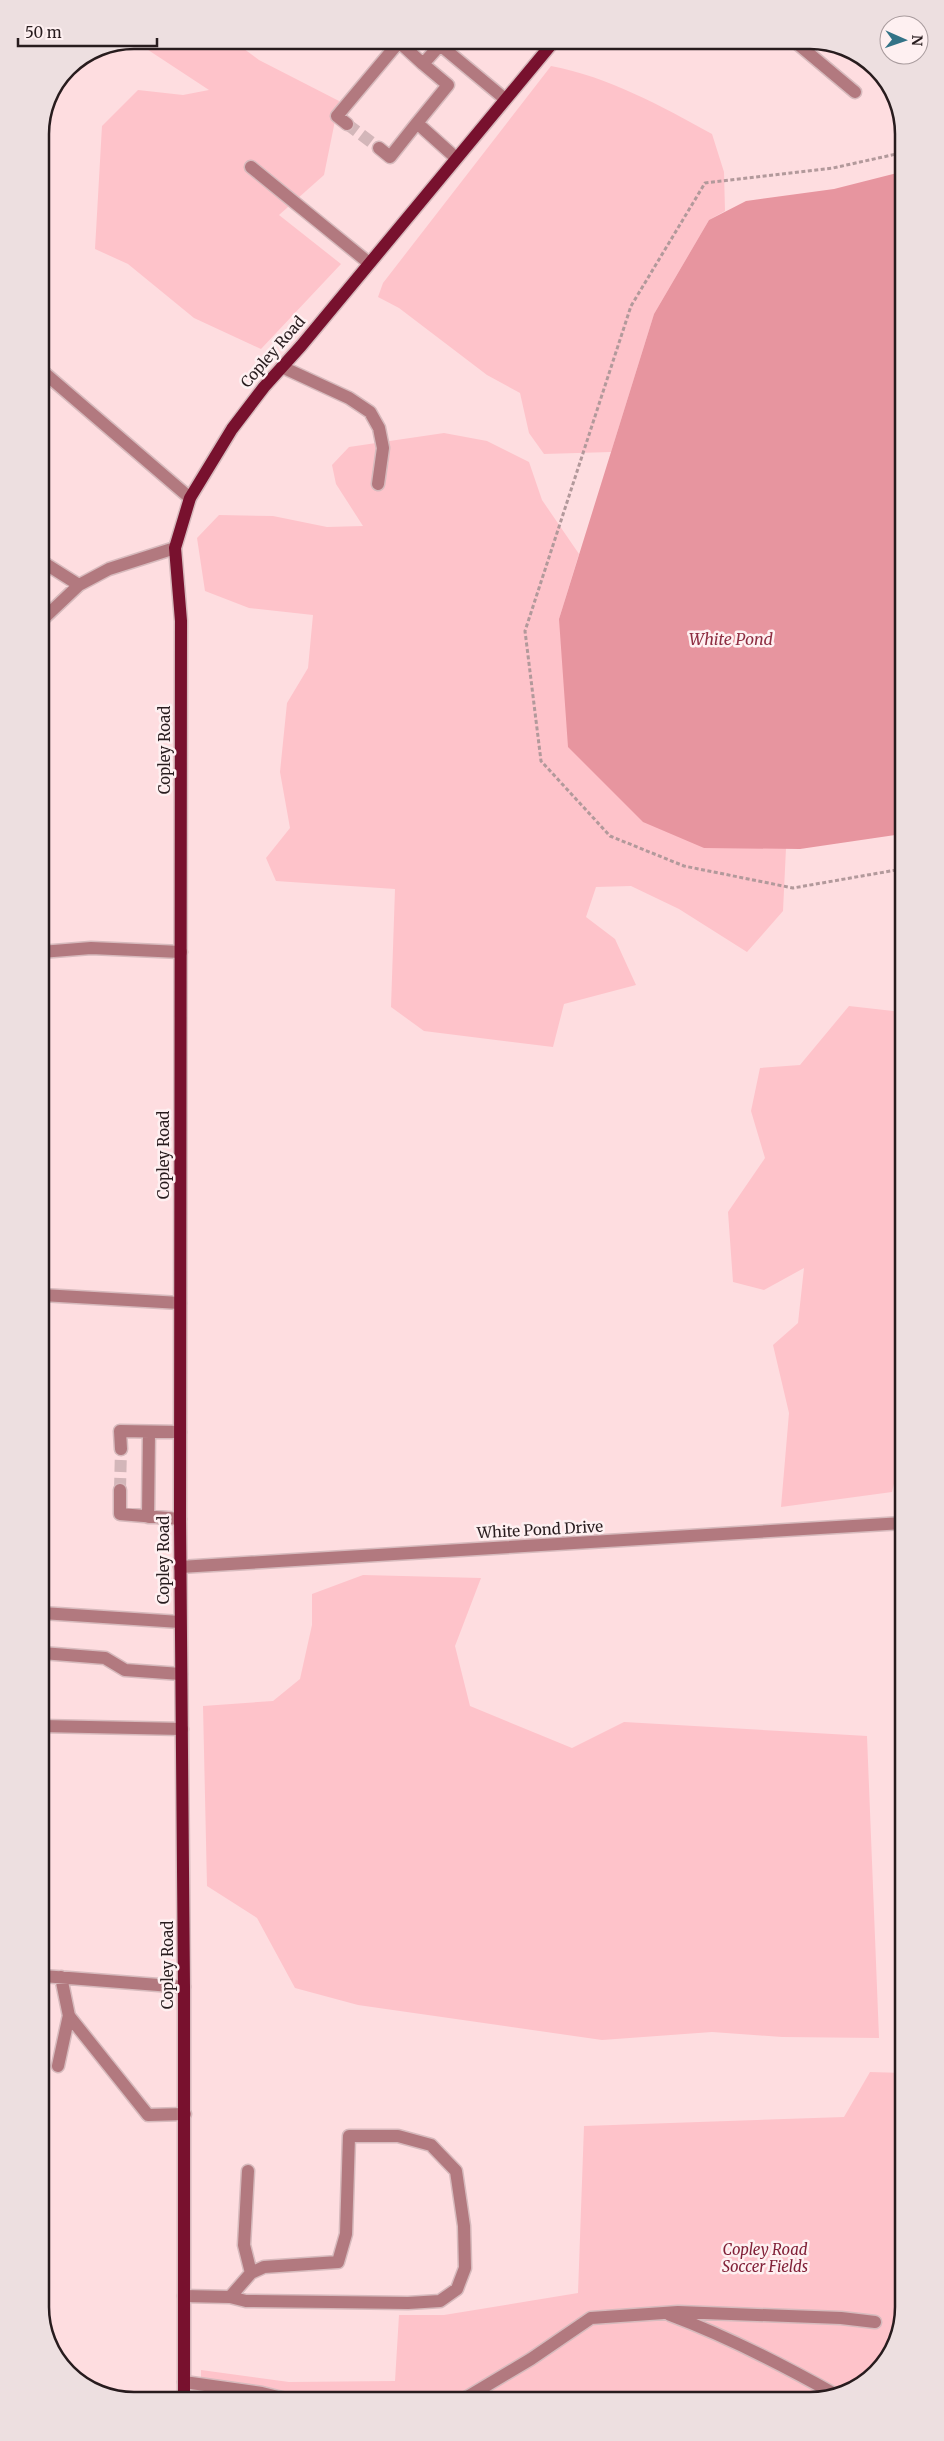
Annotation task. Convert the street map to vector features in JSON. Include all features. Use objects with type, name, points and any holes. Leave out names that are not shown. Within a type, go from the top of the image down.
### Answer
[{"type":"main road","name":"Copley Road","points":[[184,2392],[184,1987],[180,1622],[181,621],[175,548],[190,498],[232,429],[264,387],[548,49]]},
{"type":"street","points":[[342,120],[393,49]]},
{"type":"street","points":[[379,148],[390,157],[448,85],[406,49]]},
{"type":"street","points":[[423,64],[433,49]]},
{"type":"street","points":[[445,49],[505,99]]},
{"type":"street","points":[[804,49],[855,92]]},
{"type":"street","points":[[417,123],[456,158]]},
{"type":"street","points":[[251,167],[369,263]]},
{"type":"street","points":[[282,367],[349,398],[370,412],[379,428],[383,448],[378,484]]},
{"type":"street","points":[[49,378],[190,498]]},
{"type":"street","points":[[49,613],[79,585],[109,569],[175,548]]},
{"type":"street","points":[[49,566],[79,585]]},
{"type":"street","points":[[49,951],[91,948],[181,952]]},
{"type":"street","points":[[49,1295],[180,1303]]},
{"type":"street","points":[[121,1449],[120,1431],[180,1432]]},
{"type":"street","points":[[148,1517],[149,1432]]},
{"type":"street","points":[[120,1490],[120,1514],[180,1519]]},
{"type":"street","name":"White Pond Drive","points":[[180,1567],[895,1523]]},
{"type":"street","points":[[49,1613],[180,1622]]},
{"type":"street","points":[[49,1654],[105,1658],[125,1670],[181,1674]]},
{"type":"street","points":[[49,1726],[182,1729]]},
{"type":"street","points":[[49,1976],[184,1987]]},
{"type":"street","points":[[58,2066],[69,2015],[61,1977]]},
{"type":"street","points":[[69,2015],[148,2115],[184,2114]]},
{"type":"street","points":[[184,2296],[230,2297],[246,2301],[408,2303],[440,2301],[457,2289],[466,2268],[464,2226],[456,2172],[431,2145],[398,2136],[349,2136],[346,2234],[338,2262],[264,2267],[251,2273],[230,2297]]},
{"type":"street","points":[[248,2171],[244,2245],[251,2273]]},
{"type":"street","points":[[663,2313],[716,2332],[775,2360],[828,2390]]},
{"type":"street","points":[[476,2392],[531,2359],[590,2318],[663,2313],[841,2318],[875,2322]]},
{"type":"street","points":[[184,2382],[255,2392]]},
{"type":"path","points":[[895,154],[833,168],[706,184],[632,306],[525,630],[541,761],[610,836],[684,866],[793,888],[895,870]]},
{"type":"green space","points":[[147,49],[244,49],[259,60],[339,101],[324,175],[279,215],[341,264],[261,349],[194,318],[128,264],[95,249],[102,126],[138,90],[183,95],[209,90]]},
{"type":"green space","points":[[551,66],[593,77],[614,85],[654,103],[712,134],[724,172],[725,211],[709,220],[654,314],[611,452],[544,454],[529,433],[520,393],[487,375],[399,308],[378,297],[383,283]]},
{"type":"green space","points":[[444,433],[487,441],[529,462],[542,500],[579,554],[559,619],[704,848],[786,848],[783,911],[747,952],[679,909],[631,886],[596,887],[586,917],[615,939],[636,985],[564,1004],[553,1047],[424,1031],[391,1007],[395,889],[276,881],[266,858],[290,828],[280,772],[287,703],[308,668],[313,615],[249,608],[205,591],[197,538],[219,515],[273,516],[327,527],[363,526],[336,484],[332,465],[349,447]]},
{"type":"green space","points":[[849,1006],[895,1011],[895,1479],[892,1492],[781,1507],[789,1413],[773,1345],[798,1323],[804,1268],[764,1290],[733,1282],[728,1212],[765,1158],[751,1111],[760,1068],[800,1065]]},
{"type":"green space","points":[[363,1575],[481,1578],[455,1646],[470,1706],[572,1748],[624,1722],[867,1736],[879,2038],[782,2037],[712,2032],[602,2040],[358,2005],[295,1988],[257,1918],[207,1886],[203,1706],[273,1701],[300,1679],[312,1625],[312,1594]]},
{"type":"green space","name":"Copley Road Soccer Fields","points":[[870,2072],[895,2073],[895,2319],[887,2345],[878,2359],[858,2378],[848,2384],[822,2392],[201,2392],[201,2370],[289,2382],[395,2381],[399,2315],[444,2315],[578,2293],[584,2126],[844,2117]]},
{"type":"water","name":"White Pond","points":[[895,174],[895,835],[800,849],[704,848],[643,822],[568,747],[559,619],[654,314],[709,220],[746,201],[834,189]]},
{"type":"tunnel","points":[[347,124],[379,148]]},
{"type":"tunnel","points":[[120,1490],[121,1449]]}]
